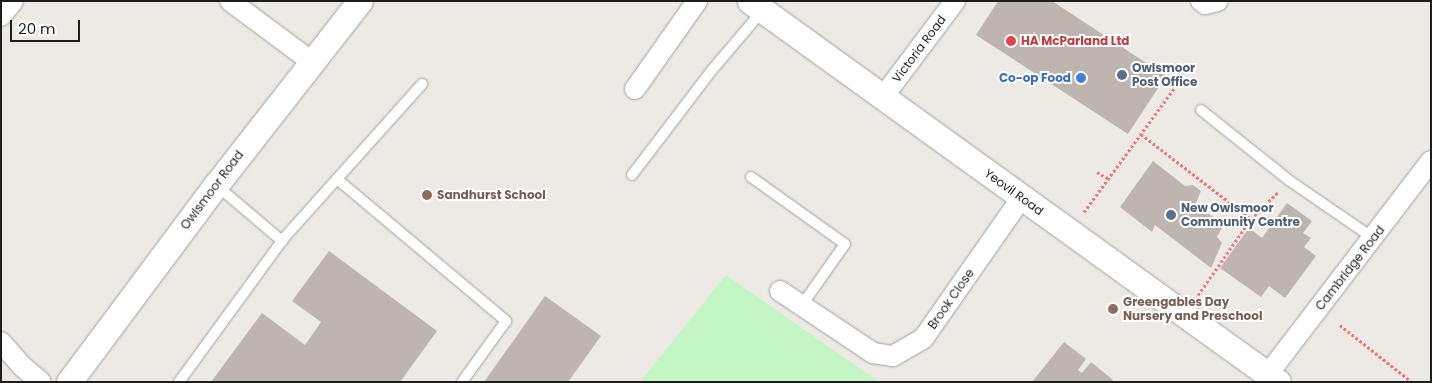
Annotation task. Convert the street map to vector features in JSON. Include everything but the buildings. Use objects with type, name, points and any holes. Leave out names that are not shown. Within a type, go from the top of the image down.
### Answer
[{"type":"street","points":[[1,16],[13,1]]},
{"type":"street","points":[[230,1],[312,62]]},
{"type":"street","name":"Owlsmoor Road","points":[[69,382],[216,185],[360,1]]},
{"type":"street","points":[[635,88],[697,1]]},
{"type":"street","name":"Victoria Road","points":[[883,97],[955,1]]},
{"type":"street","points":[[1201,1],[1205,4],[1218,1]]},
{"type":"street","name":"Yeovil Road","points":[[757,6],[1273,378]]},
{"type":"street","name":"Cambridge Road","points":[[1273,378],[1372,238],[1431,161]]},
{"type":"street","name":"Brook Close","points":[[780,291],[873,353],[893,356],[923,339],[1022,197]]},
{"type":"street","points":[[1,342],[23,368],[40,382]]},
{"type":"lane","points":[[632,175],[712,70],[757,6]]},
{"type":"lane","points":[[179,382],[282,241],[422,84]]},
{"type":"lane","points":[[1201,110],[1290,181],[1372,238]]},
{"type":"lane","points":[[750,177],[844,244],[802,305]]},
{"type":"lane","points":[[337,179],[506,321],[462,382]]},
{"type":"lane","points":[[216,185],[282,241]]},
{"type":"path","points":[[1070,232],[1184,75]]},
{"type":"path","points":[[1141,134],[1250,219]]},
{"type":"path","points":[[1097,172],[1109,179]]},
{"type":"path","points":[[1185,315],[1250,219],[1290,181]]},
{"type":"path","points":[[1340,325],[1412,382]]},
{"type":"green space","points":[[726,275],[879,382],[640,382]]},
{"type":"place","name":"HA McParland Ltd","points":[[1011,41]]},
{"type":"place","name":"Owlsmoor Post Office","points":[[1122,75]]},
{"type":"place","name":"Co-op Food","points":[[1081,78]]},
{"type":"place","name":"Sandhurst School","points":[[427,195]]},
{"type":"place","name":"New Owlsmoor Community Centre","points":[[1171,215]]},
{"type":"place","name":"Greengables Day Nursery and Preschool","points":[[1113,309]]}]
